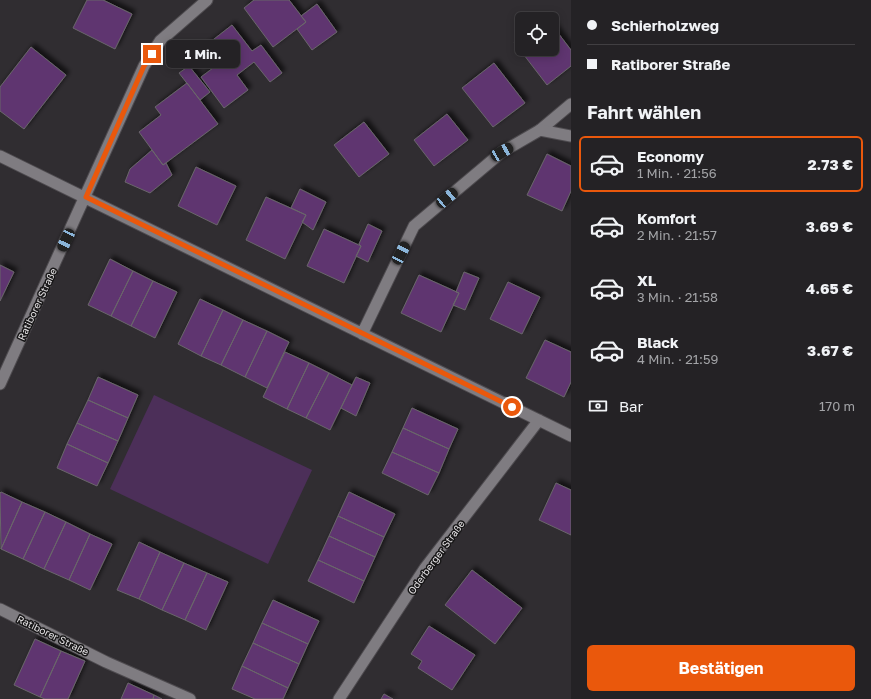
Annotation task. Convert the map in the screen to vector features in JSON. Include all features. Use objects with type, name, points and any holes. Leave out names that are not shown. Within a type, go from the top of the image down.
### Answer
[{"type":"street","name":"Ratiborer Straße","points":[[0,384],[86,197],[144,66],[160,41],[207,0]]},
{"type":"street","points":[[362,334],[414,226],[502,152],[540,130],[571,104]]},
{"type":"street","points":[[540,130],[571,136]]},
{"type":"street","points":[[0,156],[571,436]]},
{"type":"street","name":"Oderberger Straße","points":[[339,699],[425,568],[539,420]]},
{"type":"street","name":"Ratiborer Straße","points":[[0,609],[106,662],[190,699]]},
{"type":"shaded area","points":[[154,395],[312,470],[268,564],[110,489]]},
{"type":"building","points":[[87,0],[103,0],[132,14],[115,49],[73,28]]},
{"type":"building","points":[[254,0],[289,0],[306,22],[273,47],[244,8]]},
{"type":"building","points":[[317,4],[337,32],[312,50],[297,29],[306,22],[301,16]]},
{"type":"building","points":[[232,25],[252,51],[261,45],[282,73],[270,82],[254,62],[237,75],[248,90],[224,108],[201,77],[213,68],[200,50]]},
{"type":"building","points":[[559,34],[571,50],[571,66],[547,85],[525,56],[559,56]]},
{"type":"building","points":[[31,47],[66,75],[24,129],[0,111],[0,87]]},
{"type":"building","points":[[494,63],[525,103],[493,127],[462,88]]},
{"type":"building","points":[[189,66],[210,92],[200,100],[179,73]]},
{"type":"building","points":[[187,83],[218,124],[163,165],[139,132],[161,115],[155,107]]},
{"type":"building","points":[[447,114],[468,140],[434,166],[414,140]]},
{"type":"building","points":[[364,122],[389,154],[359,177],[334,145]]},
{"type":"building","points":[[152,150],[163,165],[166,163],[172,175],[150,193],[125,182],[130,169]]},
{"type":"building","points":[[547,154],[571,166],[571,191],[562,211],[527,195]]},
{"type":"building","points":[[196,167],[236,186],[217,225],[178,206]]},
{"type":"building","points":[[300,189],[326,202],[313,230],[302,222],[306,215],[291,208]]},
{"type":"building","points":[[266,197],[306,215],[285,259],[246,240]]},
{"type":"building","points":[[368,224],[382,231],[368,262],[356,256],[361,246],[359,244]]},
{"type":"building","points":[[324,229],[361,246],[344,283],[307,266]]},
{"type":"building","points":[[110,259],[133,271],[111,316],[88,305]]},
{"type":"building","points":[[0,265],[14,272],[0,301]]},
{"type":"building","points":[[133,271],[153,281],[131,326],[111,316]]},
{"type":"building","points":[[464,272],[479,278],[465,310],[453,305],[459,293],[456,292]]},
{"type":"building","points":[[419,275],[459,293],[441,332],[401,313]]},
{"type":"building","points":[[153,281],[177,292],[155,338],[131,326]]},
{"type":"building","points":[[508,282],[540,297],[522,334],[490,319]]},
{"type":"building","points":[[200,299],[223,310],[201,356],[178,344]]},
{"type":"building","points":[[223,310],[243,320],[221,365],[201,356]]},
{"type":"building","points":[[243,320],[267,331],[245,377],[221,365]]},
{"type":"building","points":[[267,331],[289,342],[267,388],[245,377]]},
{"type":"building","points":[[545,340],[571,352],[571,382],[564,397],[526,378]]},
{"type":"building","points":[[285,352],[309,363],[287,409],[263,397]]},
{"type":"building","points":[[309,363],[329,373],[306,418],[287,409]]},
{"type":"building","points":[[329,373],[352,385],[330,430],[306,418]]},
{"type":"building","points":[[98,377],[138,395],[128,418],[88,400]]},
{"type":"building","points":[[356,377],[370,383],[356,416],[341,408]]},
{"type":"building","points":[[88,400],[128,418],[118,441],[77,423]]},
{"type":"building","points":[[412,408],[458,429],[449,449],[403,428]]},
{"type":"building","points":[[77,423],[118,441],[108,463],[67,444]]},
{"type":"building","points":[[403,428],[449,449],[439,473],[392,452]]},
{"type":"building","points":[[67,444],[108,463],[97,486],[57,468]]},
{"type":"building","points":[[392,452],[439,473],[428,495],[382,473]]},
{"type":"building","points":[[556,483],[571,490],[571,535],[539,520]]},
{"type":"building","points":[[1,492],[22,502],[1,549],[0,493]]},
{"type":"building","points":[[349,492],[395,514],[384,537],[338,516]]},
{"type":"building","points":[[22,502],[45,512],[23,559],[1,549]]},
{"type":"building","points":[[45,512],[66,522],[44,569],[23,559]]},
{"type":"building","points":[[338,516],[384,537],[375,557],[329,536]]},
{"type":"building","points":[[66,522],[90,534],[69,580],[44,569]]},
{"type":"building","points":[[90,534],[112,544],[90,590],[69,580]]},
{"type":"building","points":[[329,536],[375,557],[364,581],[318,560]]},
{"type":"building","points":[[139,542],[160,552],[139,599],[117,590]]},
{"type":"building","points":[[160,552],[184,563],[162,610],[139,599]]},
{"type":"building","points":[[318,560],[364,581],[354,603],[308,581]]},
{"type":"building","points":[[184,563],[207,573],[185,620],[162,610]]},
{"type":"building","points":[[472,570],[522,608],[495,644],[445,605]]},
{"type":"building","points":[[207,573],[228,582],[206,630],[185,620]]},
{"type":"building","points":[[273,600],[319,621],[308,644],[262,623]]},
{"type":"building","points":[[262,623],[308,644],[299,664],[253,643]]},
{"type":"building","points":[[429,626],[475,655],[452,690],[418,668],[422,661],[411,654]]},
{"type":"building","points":[[35,639],[61,651],[40,697],[14,685]]},
{"type":"building","points":[[253,643],[299,664],[288,688],[242,666]]},
{"type":"building","points":[[61,651],[85,661],[68,699],[45,699],[40,697]]},
{"type":"building","points":[[242,666],[288,688],[283,699],[255,699],[232,689]]},
{"type":"building","points":[[128,683],[154,695],[153,699],[121,699]]},
{"type":"building","points":[[384,694],[393,699],[381,699]]},
{"type":"building","points":[[154,695],[162,699],[153,699]]},
{"type":"route","points":[[152,54],[144,66],[86,197],[512,407]]}]
